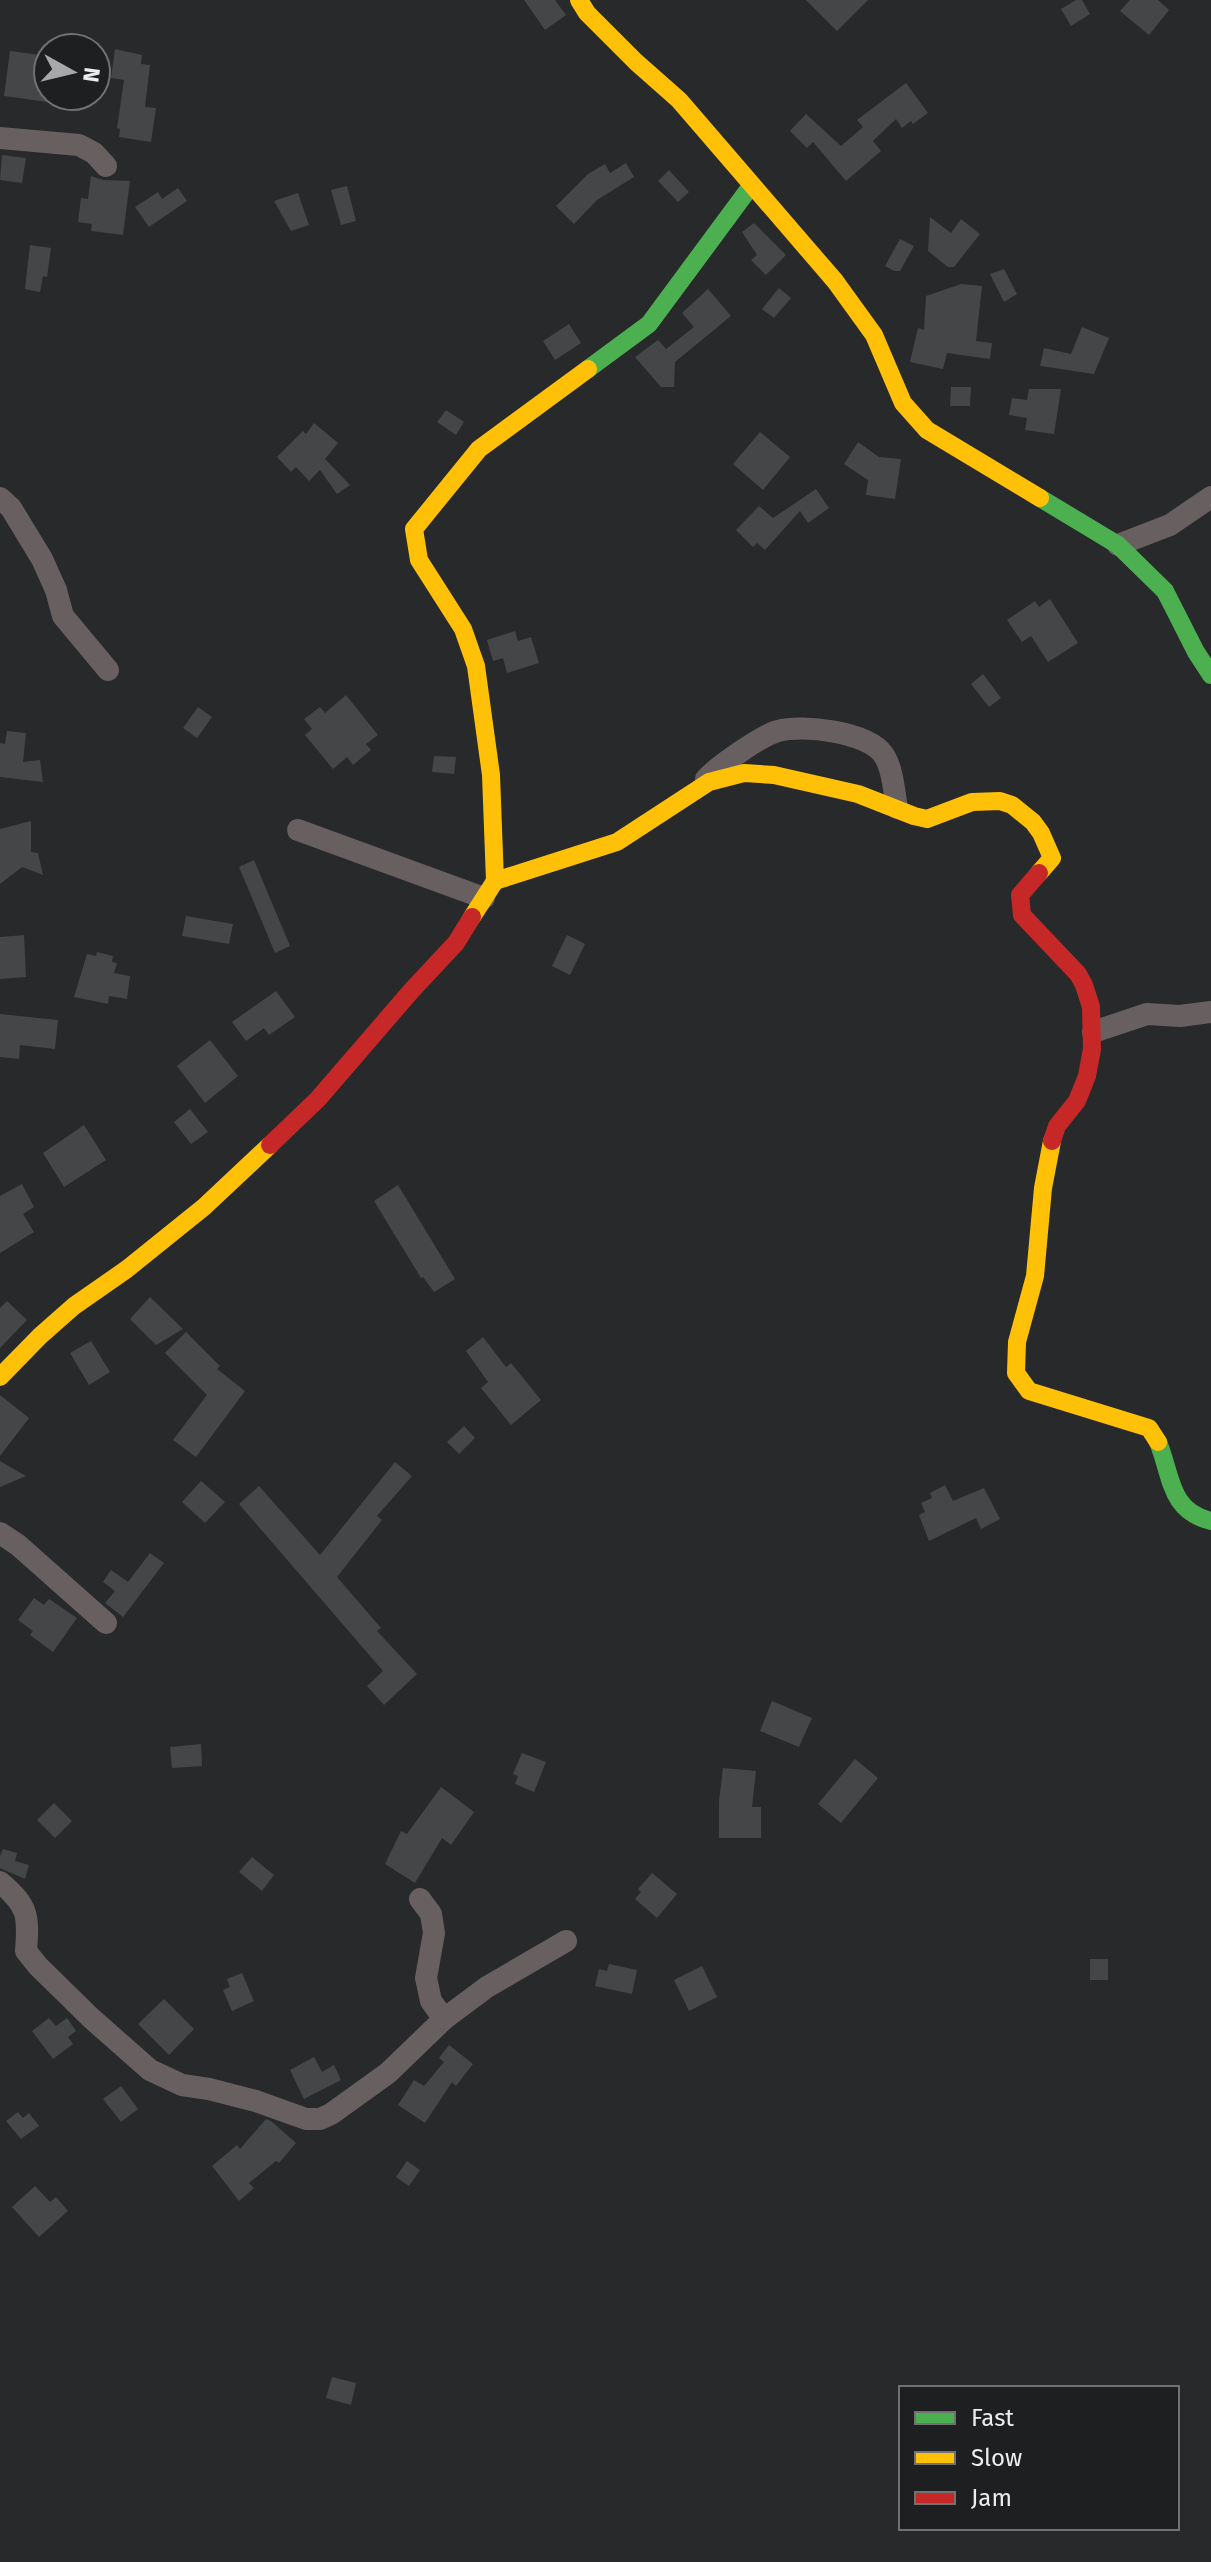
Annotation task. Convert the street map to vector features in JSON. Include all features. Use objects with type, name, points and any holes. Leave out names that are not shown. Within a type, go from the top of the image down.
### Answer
[{"type":"street","points":[[579,0],[587,13],[679,100],[835,281],[874,335],[903,403],[927,430],[1118,545],[1165,591],[1211,675]]},
{"type":"street","points":[[0,138],[79,145],[94,153],[106,166]]},
{"type":"street","points":[[3,1367],[74,1306],[127,1269],[204,1207],[318,1099],[456,943],[490,890],[491,775],[476,666],[463,629],[419,560],[414,529],[479,449],[649,324],[751,186]]},
{"type":"street","points":[[1118,545],[1170,525],[1211,497]]},
{"type":"street","points":[[0,498],[19,520],[42,559],[56,590],[63,616],[108,670]]},
{"type":"street","points":[[697,789],[716,769],[776,731],[802,727],[850,735],[881,751],[887,761],[897,808]]},
{"type":"street","points":[[298,830],[490,890],[619,841],[697,789],[719,778],[745,773],[854,793],[926,819],[971,802],[996,800],[1012,804],[1033,820],[1047,839],[1052,858],[1020,895],[1022,915],[1071,966],[1088,990],[1093,1032],[1093,1047],[1077,1100],[1059,1122],[1053,1135],[1034,1279],[1017,1338],[1015,1365],[1019,1380],[1029,1391],[1149,1428],[1159,1438],[1180,1506],[1199,1520],[1211,1521]]},
{"type":"street","points":[[1093,1032],[1147,1014],[1180,1016],[1211,1012]]},
{"type":"street","points":[[0,1533],[18,1545],[106,1623]]},
{"type":"street","points":[[0,1882],[21,1901],[28,1923],[26,1951],[91,2018],[150,2070],[182,2085],[233,2095],[306,2119],[320,2119],[331,2114],[388,2073],[444,2019],[487,1987],[566,1941]]},
{"type":"street","points":[[420,1899],[431,1914],[434,1933],[426,1978],[431,2001],[444,2019]]},
{"type":"building","points":[[524,0],[555,0],[566,15],[545,30]]},
{"type":"building","points":[[806,0],[868,0],[837,31]]},
{"type":"building","points":[[1082,0],[1090,14],[1071,26],[1061,9]]},
{"type":"building","points":[[1130,0],[1158,0],[1169,10],[1149,35],[1120,11]]},
{"type":"building","points":[[115,49],[142,55],[141,64],[150,65],[145,107],[156,108],[151,142],[119,137],[120,129],[117,128],[124,80],[112,78]]},
{"type":"building","points":[[10,51],[32,54],[32,100],[4,96]]},
{"type":"building","points":[[906,83],[928,113],[902,128],[896,119],[873,141],[881,151],[846,181],[813,142],[807,148],[790,131],[806,114],[841,146],[863,127],[857,120]]},
{"type":"building","points":[[2,155],[26,158],[22,183],[0,180]]},
{"type":"building","points":[[626,163],[634,177],[597,200],[574,224],[556,206],[588,174],[605,164],[610,173]]},
{"type":"building","points":[[669,170],[689,192],[678,202],[658,181]]},
{"type":"building","points":[[91,176],[103,180],[130,181],[123,235],[91,231],[92,224],[78,222],[81,198],[88,199]]},
{"type":"building","points":[[347,186],[356,221],[341,225],[331,190]]},
{"type":"building","points":[[178,188],[187,201],[149,227],[135,207],[158,192],[162,199]]},
{"type":"building","points":[[298,193],[309,225],[291,231],[274,201]]},
{"type":"building","points":[[930,217],[951,233],[961,219],[980,234],[954,267],[948,267],[928,251]]},
{"type":"building","points":[[754,223],[786,255],[766,275],[751,260],[757,255],[742,232]]},
{"type":"building","points":[[900,239],[914,246],[900,271],[894,271],[885,266]]},
{"type":"building","points":[[30,245],[51,248],[47,277],[43,276],[40,292],[25,289]]},
{"type":"building","points":[[1004,269],[1017,294],[1004,302],[990,274]]},
{"type":"building","points":[[961,284],[982,286],[976,341],[992,343],[990,359],[947,353],[943,369],[910,362],[918,328],[924,330],[926,296]]},
{"type":"building","points":[[779,288],[791,298],[774,318],[762,309]]},
{"type":"building","points":[[708,289],[731,316],[675,362],[674,387],[661,387],[635,357],[658,340],[666,349],[694,327],[682,313]]},
{"type":"building","points":[[569,324],[581,343],[555,360],[543,341]]},
{"type":"building","points":[[1082,327],[1109,338],[1094,374],[1040,366],[1044,348],[1071,354]]},
{"type":"building","points":[[951,387],[971,387],[970,406],[950,406]]},
{"type":"building","points":[[1029,389],[1061,389],[1054,434],[1025,430],[1027,418],[1009,415],[1012,398],[1027,400]]},
{"type":"building","points":[[446,410],[464,422],[456,435],[437,422]]},
{"type":"building","points":[[314,423],[338,443],[325,459],[350,485],[337,494],[320,470],[309,481],[296,467],[291,472],[277,457],[303,431],[306,434]]},
{"type":"building","points":[[760,432],[790,457],[763,490],[733,464]]},
{"type":"building","points":[[858,442],[879,457],[901,459],[895,499],[866,495],[868,480],[844,464]]},
{"type":"building","points":[[816,489],[829,508],[808,523],[800,511],[765,550],[757,543],[753,547],[736,530],[759,506],[773,518]]},
{"type":"building","points":[[1050,599],[1078,643],[1048,662],[1031,636],[1022,642],[1007,620],[1035,601],[1039,607]]},
{"type":"building","points":[[515,631],[518,641],[531,637],[539,663],[507,673],[503,658],[493,661],[487,640]]},
{"type":"building","points":[[983,674],[1001,698],[989,707],[971,684]]},
{"type":"building","points":[[346,695],[378,735],[366,744],[371,750],[353,765],[347,757],[333,769],[305,735],[312,729],[304,719],[320,707],[325,713]]},
{"type":"building","points":[[198,707],[212,717],[197,738],[183,728]]},
{"type":"building","points":[[7,731],[26,733],[23,762],[40,760],[43,782],[0,777],[0,743],[5,744]]},
{"type":"building","points":[[434,756],[456,757],[454,774],[432,772]]},
{"type":"building","points":[[31,821],[31,852],[38,853],[43,875],[22,867],[0,884],[0,829]]},
{"type":"building","points":[[254,860],[290,946],[275,953],[239,867]]},
{"type":"building","points":[[186,916],[233,924],[229,944],[182,936]]},
{"type":"building","points":[[24,935],[26,977],[0,979],[0,937]]},
{"type":"building","points":[[567,935],[585,944],[570,975],[552,966]]},
{"type":"building","points":[[97,952],[113,956],[112,962],[117,963],[114,973],[130,976],[127,999],[109,996],[108,1004],[74,997],[87,954],[96,956]]},
{"type":"building","points":[[276,991],[295,1017],[269,1035],[264,1028],[246,1041],[232,1022]]},
{"type":"building","points":[[0,1014],[58,1020],[55,1049],[20,1045],[19,1059],[0,1057]]},
{"type":"building","points":[[210,1040],[238,1076],[205,1103],[177,1066]]},
{"type":"building","points":[[190,1109],[208,1132],[191,1144],[174,1122]]},
{"type":"building","points":[[84,1125],[106,1160],[64,1187],[43,1153]]},
{"type":"building","points":[[22,1184],[34,1207],[23,1214],[34,1232],[0,1253],[0,1196]]},
{"type":"building","points":[[398,1185],[455,1279],[434,1292],[421,1278],[374,1201]]},
{"type":"building","points":[[150,1297],[183,1329],[156,1345],[130,1319]]},
{"type":"building","points":[[7,1301],[27,1320],[0,1348],[0,1308]]},
{"type":"building","points":[[186,1332],[220,1366],[217,1369],[245,1391],[196,1457],[173,1440],[207,1395],[165,1353]]},
{"type":"building","points":[[483,1337],[506,1367],[511,1363],[541,1400],[511,1425],[481,1388],[488,1382],[466,1351]]},
{"type":"building","points":[[91,1341],[110,1372],[89,1385],[70,1353]]},
{"type":"building","points":[[0,1395],[29,1418],[0,1456]]},
{"type":"building","points":[[464,1426],[475,1438],[459,1454],[447,1442]]},
{"type":"building","points":[[0,1461],[26,1476],[0,1487]]},
{"type":"building","points":[[395,1462],[412,1476],[377,1516],[382,1520],[337,1577],[381,1628],[377,1631],[417,1674],[384,1705],[367,1686],[383,1671],[239,1504],[259,1486],[320,1555]]},
{"type":"building","points":[[201,1481],[225,1502],[205,1523],[182,1502]]},
{"type":"building","points":[[945,1485],[953,1501],[984,1488],[1000,1519],[981,1529],[976,1518],[929,1541],[919,1515],[925,1512],[921,1503],[932,1498],[930,1493]]},
{"type":"building","points":[[150,1553],[164,1563],[123,1617],[105,1603],[115,1591],[103,1582],[111,1570],[128,1582]]},
{"type":"building","points":[[34,1598],[44,1605],[49,1599],[77,1618],[53,1652],[30,1635],[33,1631],[18,1620]]},
{"type":"building","points":[[772,1701],[812,1718],[799,1747],[760,1731]]},
{"type":"building","points":[[201,1744],[202,1766],[172,1768],[170,1747]]},
{"type":"building","points":[[522,1753],[546,1762],[534,1792],[515,1784],[518,1776],[513,1774]]},
{"type":"building","points":[[855,1759],[878,1778],[841,1823],[818,1804]]},
{"type":"building","points":[[723,1768],[756,1771],[752,1807],[761,1807],[761,1838],[719,1838]]},
{"type":"building","points":[[441,1787],[474,1812],[451,1845],[442,1838],[415,1883],[385,1864],[401,1831],[407,1834]]},
{"type":"building","points":[[54,1803],[72,1821],[55,1838],[37,1820]]},
{"type":"building","points":[[3,1849],[17,1853],[15,1861],[29,1865],[25,1879],[0,1868]]},
{"type":"building","points":[[252,1857],[274,1875],[262,1891],[239,1872]]},
{"type":"building","points":[[652,1873],[677,1894],[657,1918],[635,1899],[641,1892],[638,1889]]},
{"type":"building","points":[[1090,1959],[1108,1959],[1108,1980],[1090,1980]]},
{"type":"building","points":[[609,1964],[637,1970],[632,1994],[595,1986],[599,1969],[607,1971]]},
{"type":"building","points":[[702,1966],[717,1997],[689,2011],[674,1980]]},
{"type":"building","points":[[242,1973],[254,2001],[232,2011],[223,1990],[230,1987],[227,1979]]},
{"type":"building","points":[[164,1999],[194,2029],[169,2055],[138,2024]]},
{"type":"building","points":[[49,2018],[56,2026],[67,2018],[76,2031],[68,2037],[73,2044],[53,2059],[32,2031]]},
{"type":"building","points":[[449,2045],[473,2064],[456,2086],[452,2082],[425,2123],[398,2105],[414,2080],[424,2086],[444,2062],[439,2058]]},
{"type":"building","points":[[314,2057],[322,2072],[334,2065],[341,2080],[304,2099],[290,2070]]},
{"type":"building","points":[[121,2086],[138,2109],[121,2122],[103,2099]]},
{"type":"building","points":[[18,2112],[23,2118],[29,2113],[39,2126],[21,2139],[6,2121]]},
{"type":"building","points":[[266,2119],[296,2143],[279,2163],[276,2161],[249,2183],[254,2188],[239,2201],[212,2166],[237,2145],[240,2149]]},
{"type":"building","points":[[407,2161],[420,2170],[409,2186],[396,2177]]},
{"type":"building","points":[[35,2186],[50,2202],[56,2197],[68,2211],[39,2237],[12,2207]]},
{"type":"building","points":[[332,2377],[356,2383],[351,2405],[326,2398]]},
{"type":"traffic: fast","points":[[588,369],[649,324],[751,186]]},
{"type":"traffic: fast","points":[[1040,498],[1118,545],[1165,591],[1211,675]]},
{"type":"traffic: fast","points":[[1158,1442],[1179,1501],[1197,1516],[1211,1521]]},
{"type":"traffic: slow","points":[[579,0],[587,13],[679,100],[835,281],[874,335],[903,403],[927,430],[1040,498]]},
{"type":"traffic: slow","points":[[472,917],[495,881],[491,775],[476,666],[463,629],[419,560],[414,529],[479,449],[588,369]]},
{"type":"traffic: slow","points":[[495,881],[617,842],[709,782],[744,773],[774,775],[858,794],[927,819],[972,802],[1000,801],[1012,805],[1033,822],[1052,858],[1039,873]]},
{"type":"traffic: slow","points":[[1052,1141],[1043,1188],[1035,1276],[1017,1342],[1016,1373],[1029,1391],[1149,1428],[1158,1442]]},
{"type":"traffic: slow","points":[[0,1377],[74,1306],[127,1269],[204,1207],[270,1145]]},
{"type":"traffic: jam","points":[[1039,873],[1020,895],[1022,915],[1078,974],[1091,1007],[1092,1049],[1087,1076],[1077,1101],[1057,1126],[1052,1141]]},
{"type":"traffic: jam","points":[[270,1145],[318,1099],[456,943],[472,917]]}]
